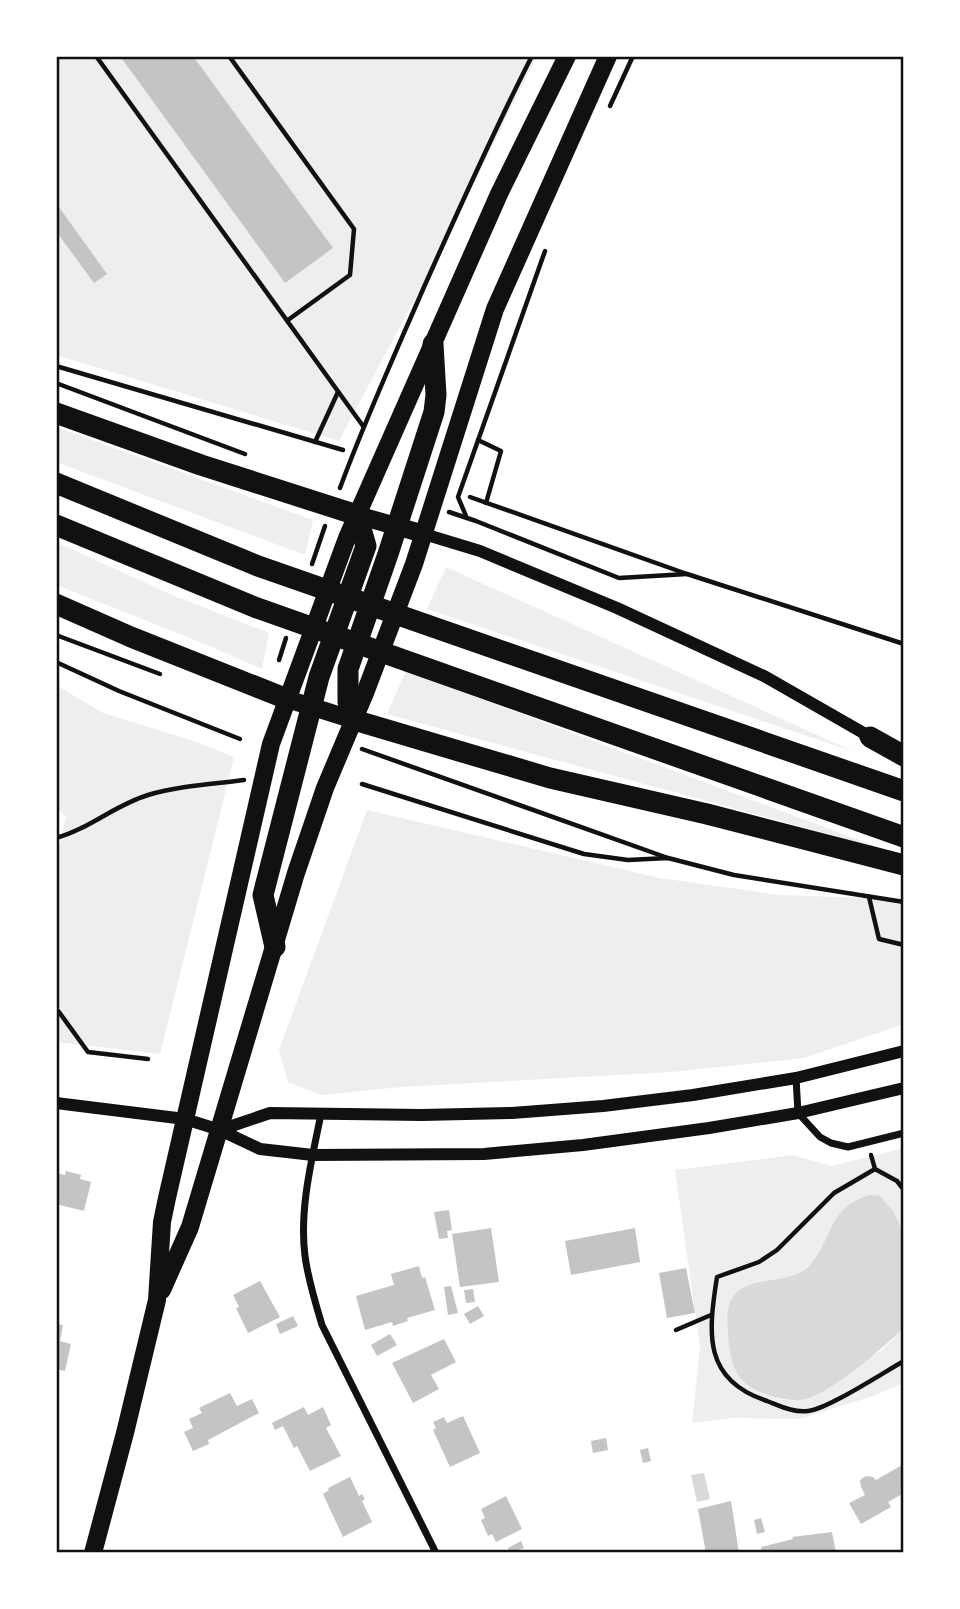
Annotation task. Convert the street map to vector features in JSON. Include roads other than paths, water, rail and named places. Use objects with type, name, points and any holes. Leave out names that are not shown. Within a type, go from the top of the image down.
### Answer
[{"type":"highway","points":[[433,344],[436,395],[434,412],[348,669],[356,690],[348,702],[354,720],[550,778],[707,814],[904,865]]},
{"type":"highway","points":[[56,413],[201,465],[357,515],[356,542],[263,895],[275,947]]},
{"type":"highway","points":[[56,483],[258,566],[904,791]]},
{"type":"highway","points":[[56,525],[257,608],[904,837]]},
{"type":"highway","points":[[56,604],[287,699]]},
{"type":"highway","points":[[870,737],[904,753]]},
{"type":"main road","points":[[424,534],[357,515],[499,194],[567,56]]},
{"type":"main road","points":[[356,690],[414,564],[495,309],[608,56]]},
{"type":"main road","points":[[93,1553],[157,1300],[162,1222],[262,778],[271,744],[298,670],[356,542]]},
{"type":"main road","points":[[157,1300],[190,1227],[296,873],[325,788],[354,720],[287,699]]},
{"type":"street","points":[[424,534],[480,551],[617,608],[764,676],[870,737]]},
{"type":"street","points":[[220,1130],[270,1113],[422,1115],[512,1113],[603,1106],[796,1078],[904,1051]]},
{"type":"street","points":[[796,1078],[798,1113],[820,1137],[831,1143],[848,1147],[904,1133]]},
{"type":"street","points":[[56,1102],[185,1119],[220,1130],[260,1149],[313,1155],[509,1152],[609,1142],[798,1113],[904,1088]]},
{"type":"street","points":[[321,1114],[305,1216],[305,1254],[322,1325],[436,1553]]}]
